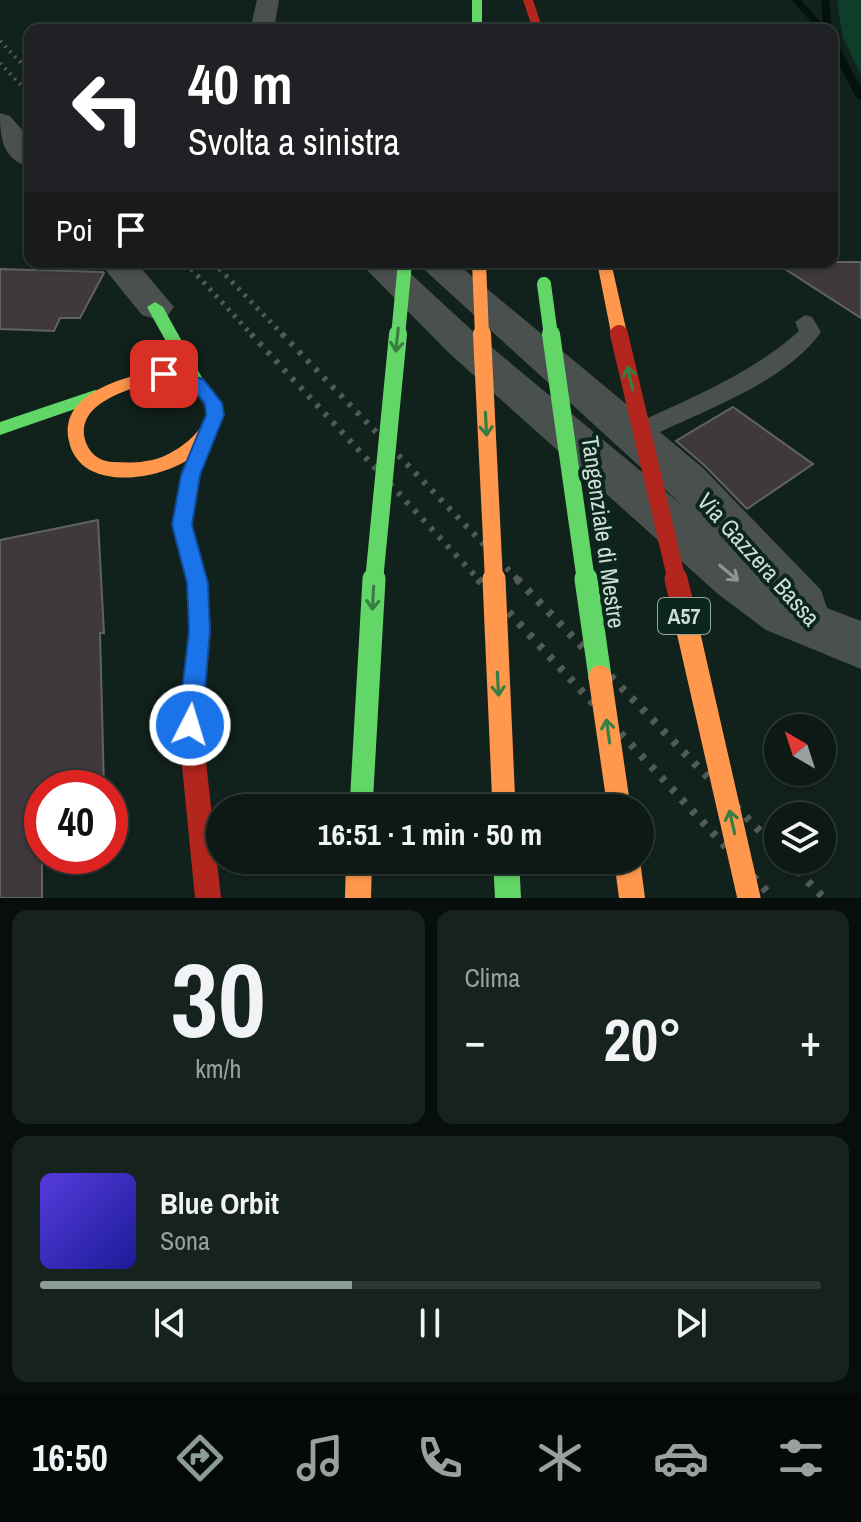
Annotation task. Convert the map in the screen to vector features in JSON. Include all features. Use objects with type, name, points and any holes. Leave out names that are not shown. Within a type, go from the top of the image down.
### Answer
[{"type":"main road","points":[[526,0],[527,24]]},
{"type":"main road","points":[[526,0],[536,24]]},
{"type":"main road","points":[[362,794],[374,580],[404,268]]},
{"type":"main road","points":[[479,268],[503,794]]},
{"type":"main road","name":"Tangenziale di Mestre","points":[[543,268],[617,794]]},
{"type":"main road","name":"A57","points":[[605,268],[749,898]]},
{"type":"main road","points":[[151,320],[214,403],[215,415],[190,475],[182,525],[197,583],[200,631],[190,725],[208,898]]},
{"type":"main road","points":[[124,381],[138,359]]},
{"type":"main road","points":[[0,430],[95,396],[124,381],[164,374],[197,383]]},
{"type":"main road","points":[[80,454],[73,435],[79,414],[95,396]]},
{"type":"main road","points":[[0,430],[25,437]]},
{"type":"main road","points":[[119,472],[161,467],[181,459],[204,441]]},
{"type":"main road","points":[[60,446],[80,454],[90,463],[119,472],[140,490]]},
{"type":"main road","points":[[161,507],[182,525]]},
{"type":"main road","points":[[358,898],[359,874]]},
{"type":"main road","points":[[507,874],[508,898]]},
{"type":"main road","points":[[629,874],[632,898]]},
{"type":"street","points":[[263,24],[268,0]]},
{"type":"street","points":[[0,122],[24,151]]},
{"type":"street","points":[[121,268],[151,320]]},
{"type":"street","name":"Via Gazzera Bassa","points":[[383,268],[464,345],[736,579],[784,614],[843,638]]},
{"type":"street","name":"Via Gazzera Bassa","points":[[441,268],[686,479],[788,587],[843,638]]},
{"type":"lane","points":[[635,434],[765,369],[793,350],[810,332],[805,322]]},
{"type":"green space","points":[[837,0],[861,0],[861,75],[843,38]]},
{"type":"building","points":[[838,262],[861,262],[861,318],[783,268],[838,268]]},
{"type":"building","points":[[0,269],[104,273],[80,318],[60,318],[54,331],[0,329]]},
{"type":"building","points":[[733,407],[813,464],[747,509],[676,441]]},
{"type":"building","points":[[98,520],[104,633],[100,633],[104,770],[24,770],[24,874],[42,874],[42,898],[0,898],[0,540]]},
{"type":"waterway","points":[[796,0],[818,24]]},
{"type":"waterway","points":[[825,0],[827,24]]},
{"type":"waterway","points":[[838,53],[861,97]]},
{"type":"railway","points":[[0,41],[24,66]]},
{"type":"railway","points":[[0,63],[24,89]]},
{"type":"railway","points":[[191,268],[253,336]]},
{"type":"railway","points":[[219,268],[284,336]]},
{"type":"railway","points":[[251,334],[480,581]]},
{"type":"railway","points":[[282,334],[519,581]]},
{"type":"railway","points":[[478,579],[773,898]]},
{"type":"railway","points":[[517,579],[764,835]]},
{"type":"railway","points":[[801,874],[824,898]]},
{"type":"traffic: fast","points":[[477,0],[477,24]]},
{"type":"traffic: fast","points":[[362,794],[374,580],[404,268]]},
{"type":"traffic: fast","points":[[544,284],[600,677]]},
{"type":"traffic: fast","points":[[155,307],[197,383]]},
{"type":"traffic: fast","points":[[0,429],[95,396]]},
{"type":"traffic: fast","points":[[507,874],[508,898]]},
{"type":"traffic: slow","points":[[479,268],[503,794]]},
{"type":"traffic: slow","points":[[605,268],[619,333]]},
{"type":"traffic: slow","points":[[164,374],[196,385],[212,400],[215,417],[206,435],[189,451],[165,463],[137,470],[107,469],[90,461],[79,447],[75,430],[79,416],[88,404],[118,387],[164,374]]},
{"type":"traffic: slow","points":[[681,600],[749,898]]},
{"type":"traffic: slow","points":[[600,677],[617,794]]},
{"type":"traffic: slow","points":[[358,898],[359,874]]},
{"type":"traffic: slow","points":[[629,874],[632,898]]},
{"type":"traffic: jam","points":[[528,0],[536,24]]},
{"type":"traffic: jam","points":[[619,333],[681,600]]},
{"type":"traffic: jam","points":[[204,441],[190,475],[182,525],[197,583],[200,631],[190,725],[208,898]]},
{"type":"route","points":[[164,374],[197,383],[214,403],[215,415],[190,475],[182,525],[197,583],[200,631],[190,725]]}]
